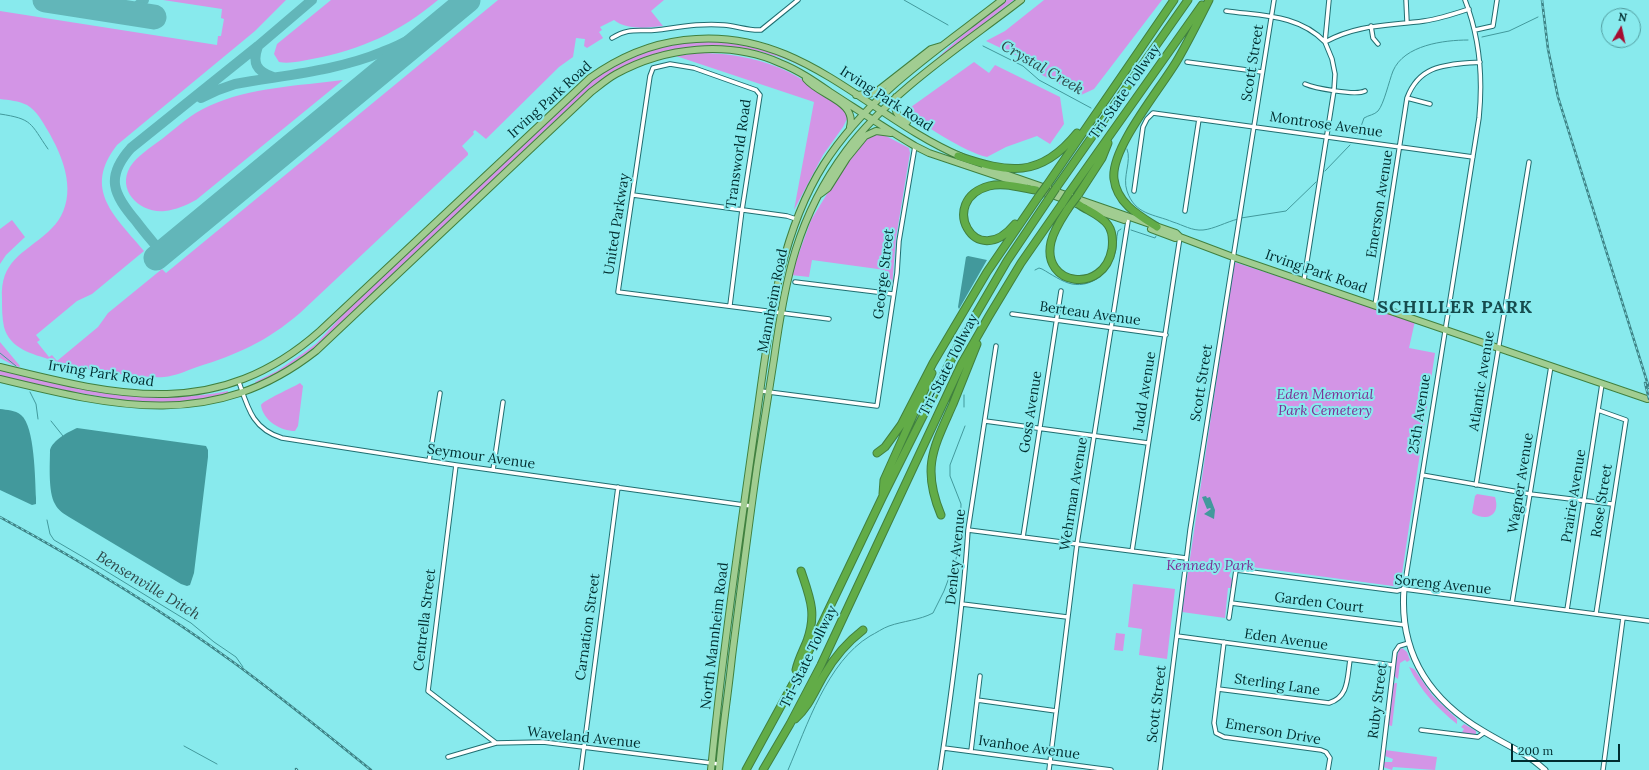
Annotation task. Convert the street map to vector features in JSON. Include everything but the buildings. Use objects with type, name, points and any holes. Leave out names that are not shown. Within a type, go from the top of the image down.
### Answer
[{"type":"highway","points":[[1037,194],[995,185],[978,191],[967,201],[965,206],[964,221],[966,226],[971,235],[977,240],[988,242],[1004,236],[1046,184],[1174,0]]},
{"type":"highway","name":"Tri-State Tollway","points":[[746,770],[794,682],[882,498],[962,340],[1007,261],[1056,188],[1188,0]]},
{"type":"highway","name":"Tri-State Tollway","points":[[763,770],[790,724],[821,665],[962,363],[988,316],[1021,263],[1069,192],[1206,0]]},
{"type":"highway","points":[[1157,227],[1130,210],[1122,200],[1115,184],[1114,169],[1133,125],[1177,61],[1209,0]]},
{"type":"highway","points":[[958,156],[993,166],[1012,169],[1028,168],[1050,159],[1067,145],[1120,73],[1128,66]]},
{"type":"highway","points":[[1078,204],[1104,221],[1110,228],[1112,235],[1112,250],[1106,264],[1098,274],[1087,279],[1073,280],[1064,276],[1055,268],[1051,260],[1051,241],[1057,226],[1102,158],[1110,135]]},
{"type":"highway","points":[[877,453],[885,447],[900,425],[933,363],[987,272],[1037,194]]},
{"type":"highway","points":[[940,515],[934,500],[931,485],[931,466],[934,447],[988,316]]},
{"type":"highway","points":[[882,498],[884,480],[949,338]]},
{"type":"highway","points":[[794,682],[797,664],[807,640],[813,615],[811,601],[801,571]]},
{"type":"highway","points":[[790,724],[804,711],[830,665],[841,650],[863,630]]},
{"type":"main road","name":"Mannheim Road","points":[[744,505],[779,276],[796,219],[808,192],[818,173],[850,128],[871,105],[895,84],[1002,0]]},
{"type":"main road","name":"Mannheim Road","points":[[751,506],[786,280],[794,251],[817,196],[846,151],[896,97],[1021,0]]},
{"type":"main road","name":"Irving Park Road","points":[[0,367],[94,387],[145,394],[176,395],[194,393],[239,382],[269,368],[304,346],[580,86],[600,71],[631,54],[658,45],[692,39],[723,38],[750,42],[772,48],[795,57],[945,150],[981,166],[1176,233],[1180,237],[1233,257],[1304,280],[1445,331],[1647,399]]},
{"type":"main road","points":[[856,95],[876,92],[931,49],[944,45]]},
{"type":"main road","name":"Irving Park Road","points":[[0,379],[90,398],[152,406],[188,405],[226,398],[243,393],[294,367],[316,351],[580,101],[615,74],[651,59],[672,53],[702,49],[734,50],[780,62],[803,74],[874,119],[894,134],[929,153],[1037,194],[1078,204],[1175,238],[1180,237]]},
{"type":"main road","points":[[803,74],[811,85],[848,108],[851,117],[850,128]]},
{"type":"main road","points":[[896,97],[894,107],[897,115],[935,140],[945,150]]},
{"type":"main road","points":[[817,196],[828,188],[847,158],[865,136],[876,131],[894,134]]},
{"type":"main road","name":"North Mannheim Road","points":[[711,770],[744,505]]},
{"type":"main road","name":"North Mannheim Road","points":[[719,767],[751,506]]},
{"type":"street","points":[[612,38],[620,33],[633,30],[657,30],[693,25],[733,25],[761,30],[798,0]]},
{"type":"street","name":"Scott Street","points":[[1160,770],[1186,558],[1274,0]]},
{"type":"street","points":[[1325,42],[1329,0]]},
{"type":"street","points":[[1406,0],[1407,22]]},
{"type":"street","name":"25th Avenue","points":[[1465,0],[1475,30],[1480,62],[1482,94],[1404,589],[1403,603],[1405,626],[1409,643],[1422,673],[1438,696],[1457,714],[1524,754],[1545,770]]},
{"type":"street","points":[[1475,30],[1493,26],[1497,0]]},
{"type":"street","points":[[1325,42],[1343,33],[1371,26],[1437,19],[1469,9]]},
{"type":"street","points":[[1226,11],[1286,19],[1302,24],[1317,34],[1325,42],[1332,59],[1335,74],[1334,90],[1304,280]]},
{"type":"street","points":[[1371,26],[1373,38],[1378,44]]},
{"type":"street","points":[[1188,62],[1262,72]]},
{"type":"street","name":"Emerson Avenue","points":[[1375,305],[1407,98],[1417,79],[1431,69],[1441,66],[1480,62]]},
{"type":"street","name":"Transworld Road","points":[[653,68],[670,64],[694,68],[756,90],[760,96],[742,210],[730,305]]},
{"type":"street","name":"United Parkway","points":[[653,68],[650,76],[618,292],[730,305],[829,319]]},
{"type":"street","points":[[1305,84],[1319,88],[1358,93],[1364,91]]},
{"type":"street","points":[[1407,98],[1430,104]]},
{"type":"street","name":"Montrose Avenue","points":[[1134,192],[1143,127],[1153,112],[1473,157]]},
{"type":"street","points":[[1185,211],[1199,119]]},
{"type":"street","name":"George Street","points":[[769,392],[877,406],[898,265],[898,241],[915,146]]},
{"type":"street","name":"Atlantic Avenue","points":[[1476,485],[1529,162]]},
{"type":"street","points":[[633,195],[787,216],[796,219]]},
{"type":"street","name":"Wehrman Avenue","points":[[1049,770],[1077,544],[1128,221]]},
{"type":"street","name":"Judd Avenue","points":[[1132,551],[1180,237]]},
{"type":"street","points":[[795,282],[893,294]]},
{"type":"street","name":"Goss Avenue","points":[[1023,537],[1061,291]]},
{"type":"street","name":"Berteau Avenue","points":[[1012,314],[1166,335]]},
{"type":"street","name":"Denley Avenue","points":[[940,770],[962,604],[968,530],[996,346]]},
{"type":"street","name":"Wagner Avenue","points":[[1512,603],[1551,366]]},
{"type":"street","name":"Seymour Avenue","points":[[239,382],[257,424],[274,436],[282,438],[456,465],[751,506]]},
{"type":"street","name":"Prairie Avenue","points":[[1567,610],[1602,384]]},
{"type":"street","points":[[761,391],[769,392]]},
{"type":"street","points":[[429,461],[440,393]]},
{"type":"street","points":[[493,470],[503,402]]},
{"type":"street","name":"Rose Street","points":[[1596,614],[1626,420],[1598,410]]},
{"type":"street","points":[[985,421],[1148,443]]},
{"type":"street","name":"Centrella Street","points":[[456,465],[428,691],[496,743]]},
{"type":"street","points":[[1422,476],[1530,494],[1612,504]]},
{"type":"street","name":"Carnation Street","points":[[581,770],[618,487]]},
{"type":"street","points":[[968,530],[1186,558]]},
{"type":"street","name":"Soreng Avenue","points":[[1231,603],[1236,570],[1397,591],[1404,589],[1649,621]]},
{"type":"street","points":[[1229,618],[1231,603]]},
{"type":"street","name":"Garden Court","points":[[1231,603],[1405,626]]},
{"type":"street","points":[[962,604],[1067,617]]},
{"type":"street","points":[[1603,770],[1622,618]]},
{"type":"street","name":"Eden Avenue","points":[[1176,636],[1393,665]]},
{"type":"street","name":"Emerson Drive","points":[[1224,642],[1214,726],[1216,733],[1219,735],[1321,750],[1326,752],[1330,758],[1328,770]]},
{"type":"street","name":"Ruby Street","points":[[1381,770],[1396,650],[1399,646],[1409,643]]},
{"type":"street","name":"Sterling Lane","points":[[1218,689],[1328,703],[1344,693],[1350,660]]},
{"type":"street","points":[[971,751],[980,676]]},
{"type":"street","points":[[977,700],[1056,711]]},
{"type":"street","points":[[1421,730],[1478,737],[1485,732]]},
{"type":"street","name":"Waveland Avenue","points":[[448,757],[496,743],[543,742],[711,763],[719,767]]},
{"type":"street","name":"Ivanhoe Avenue","points":[[944,748],[1111,770]]},
{"type":"green space","points":[[163,0],[286,0],[255,31],[117,145],[107,161],[102,176],[106,202],[113,214],[144,251],[92,294],[77,301],[36,335],[40,340],[37,342],[49,357],[52,355],[57,361],[98,327],[108,313],[162,269],[166,273],[498,0],[664,0],[651,11],[663,26],[644,28],[631,27],[614,20],[600,27],[602,30],[599,32],[603,38],[587,48],[584,46],[585,39],[576,38],[573,57],[559,67],[486,139],[475,130],[473,132],[474,134],[462,146],[468,155],[300,313],[275,332],[251,346],[226,357],[176,374],[157,377],[104,372],[62,363],[30,353],[23,350],[11,341],[4,327],[2,286],[9,267],[22,253],[48,232],[61,216],[67,194],[67,183],[58,150],[36,113],[27,105],[0,99],[0,11],[217,45],[218,36],[221,36],[224,19],[221,18],[222,9]]},
{"type":"green space","points":[[331,0],[438,0],[424,11],[394,30],[363,45],[312,59],[283,63],[279,62],[274,54],[277,44]]},
{"type":"green space","points":[[1007,0],[1014,0],[929,66],[960,37]]},
{"type":"green space","points":[[1044,0],[1162,0],[1094,89],[1081,95],[1040,74],[1026,60],[986,41],[1005,31]]},
{"type":"green space","points":[[692,42],[727,42],[768,50],[807,67],[800,66],[780,57],[758,51],[733,47],[708,46],[684,48],[661,53],[618,71],[577,101],[316,347],[281,371],[256,384],[255,382],[277,371],[317,343],[346,311],[588,83],[612,68],[637,56],[664,47]]},
{"type":"green space","points":[[699,53],[740,56],[770,64],[796,76],[843,106],[847,119],[823,155],[794,210],[814,102],[676,56]]},
{"type":"green space","points":[[974,62],[989,73],[995,65],[1060,97],[1064,124],[1050,144],[1037,136],[1006,147],[987,157],[956,144],[904,112]]},
{"type":"green space","points":[[343,80],[196,200],[173,210],[156,211],[147,209],[140,205],[133,199],[129,192],[126,184],[126,176],[136,159],[184,121],[202,109],[225,100],[258,91]]},
{"type":"green space","points":[[879,134],[909,148],[910,153],[896,238],[892,287],[883,286],[885,270],[812,260],[809,277],[791,275],[811,220],[841,171],[863,142],[870,136]]},
{"type":"green space","points":[[12,220],[25,237],[6,255],[0,264],[0,229]]},
{"type":"green space","name":"Eden Memorial Park Cemetery","points":[[1234,262],[1415,321],[1409,348],[1435,353],[1400,587],[1237,565],[1232,569],[1229,576],[1233,580],[1232,588],[1228,588],[1225,618],[1182,612]]},
{"type":"green space","points":[[0,342],[20,366],[19,367],[0,358]]},
{"type":"green space","points":[[0,370],[68,385],[128,395],[167,397],[228,391],[228,394],[181,402],[140,402],[73,392],[25,382],[0,376]]},
{"type":"green space","points":[[300,383],[303,386],[298,426],[295,431],[290,431],[279,427],[269,420],[262,411],[261,405],[267,400]]},
{"type":"green space","points":[[1477,494],[1495,497],[1496,509],[1491,516],[1482,517],[1472,513],[1475,496]]},
{"type":"green space","points":[[1133,584],[1175,589],[1167,659],[1139,655],[1142,629],[1128,627]]},
{"type":"green space","points":[[1116,633],[1125,634],[1123,651],[1114,650]]},
{"type":"green space","points":[[1402,648],[1407,652],[1410,660],[1407,662],[1405,660],[1400,663],[1398,679],[1394,676],[1397,656],[1399,650]]},
{"type":"green space","points":[[1409,667],[1414,669],[1433,696],[1457,719],[1457,724],[1430,698],[1418,683]]},
{"type":"green space","points":[[1397,683],[1392,726],[1388,725],[1393,685]]},
{"type":"green space","points":[[1464,724],[1476,731],[1476,735],[1461,734],[1464,729],[1461,727]]},
{"type":"green space","points":[[1385,750],[1437,757],[1435,770],[1393,767],[1392,770],[1383,767],[1384,762],[1392,762],[1393,759],[1385,756]]},
{"type":"water","points":[[968,256],[987,260],[959,309],[958,307],[966,257]]},
{"type":"water","points":[[0,409],[19,413],[26,421],[32,441],[36,504],[32,505],[0,490]]},
{"type":"water","points":[[77,428],[206,446],[208,450],[208,457],[194,573],[190,585],[187,586],[181,584],[67,516],[56,506],[50,485],[50,450],[57,440]]},
{"type":"water","points":[[1206,496],[1207,498],[1210,497],[1215,510],[1214,519],[1204,514],[1211,509],[1207,509],[1202,497]]},
{"type":"waterway","name":"Crystal Creek","points":[[904,0],[948,25]]},
{"type":"waterway","name":"Crystal Creek","points":[[1482,37],[1509,31],[1538,17]]},
{"type":"waterway","name":"Crystal Creek","points":[[1358,135],[1364,118],[1378,111],[1380,108],[1393,71],[1398,62],[1406,55],[1415,50],[1437,43],[1468,40]]},
{"type":"waterway","name":"Crystal Creek","points":[[983,46],[1023,66],[1039,80],[1091,108]]},
{"type":"waterway","name":"Bensenville Ditch","points":[[0,114],[25,120],[34,128],[48,149]]},
{"type":"waterway","name":"Crystal Creek","points":[[1325,171],[1350,145]]},
{"type":"waterway","name":"Crystal Creek","points":[[1127,149],[1127,191],[1130,199],[1140,209],[1152,215],[1191,229],[1199,230],[1211,228],[1238,219]]},
{"type":"waterway","name":"Crystal Creek","points":[[1241,218],[1286,211],[1316,182]]},
{"type":"waterway","points":[[1035,270],[1039,268],[1042,269],[1060,280],[1072,284],[1080,285],[1094,281],[1105,272],[1113,260],[1116,250],[1118,231],[1121,229]]},
{"type":"waterway","points":[[1131,230],[1155,238],[1156,236]]},
{"type":"waterway","name":"Bensenville Ditch","points":[[0,353],[16,366]]},
{"type":"waterway","name":"Bensenville Ditch","points":[[30,392],[36,404],[38,419]]},
{"type":"waterway","points":[[964,395],[964,407]]},
{"type":"waterway","points":[[51,421],[63,436]]},
{"type":"waterway","points":[[788,770],[820,696],[830,678],[855,647],[870,636],[887,627],[933,613],[944,591],[956,559],[960,541],[961,504],[950,476],[950,465],[965,426]]},
{"type":"waterway","name":"Bensenville Ditch","points":[[47,520],[50,534],[54,540],[191,623],[214,642],[236,657],[243,667]]},
{"type":"waterway","points":[[184,746],[217,764]]},
{"type":"taxiway","points":[[121,12],[134,9],[144,0]]},
{"type":"taxiway","points":[[162,253],[128,211],[117,194],[115,177],[123,158],[131,148],[258,46],[312,0]]},
{"type":"taxiway","points":[[201,98],[235,84],[310,72],[347,64],[409,40],[452,13]]},
{"type":"taxiway","points":[[258,46],[255,57],[257,66],[267,75],[273,77]]},
{"type":"runway","points":[[45,0],[154,17]]},
{"type":"runway","points":[[156,258],[468,0]]},
{"type":"railway","points":[[1542,0],[1548,49],[1558,97],[1649,388]]},
{"type":"railway","points":[[1645,383],[1649,399]]},
{"type":"railway","points":[[0,517],[90,568],[205,642],[268,688],[371,770]]},
{"type":"district","name":"SCHILLER PARK","points":[[1455,308]]},
{"type":"park label","name":"Kennedy Park","points":[[1210,566]]}]
